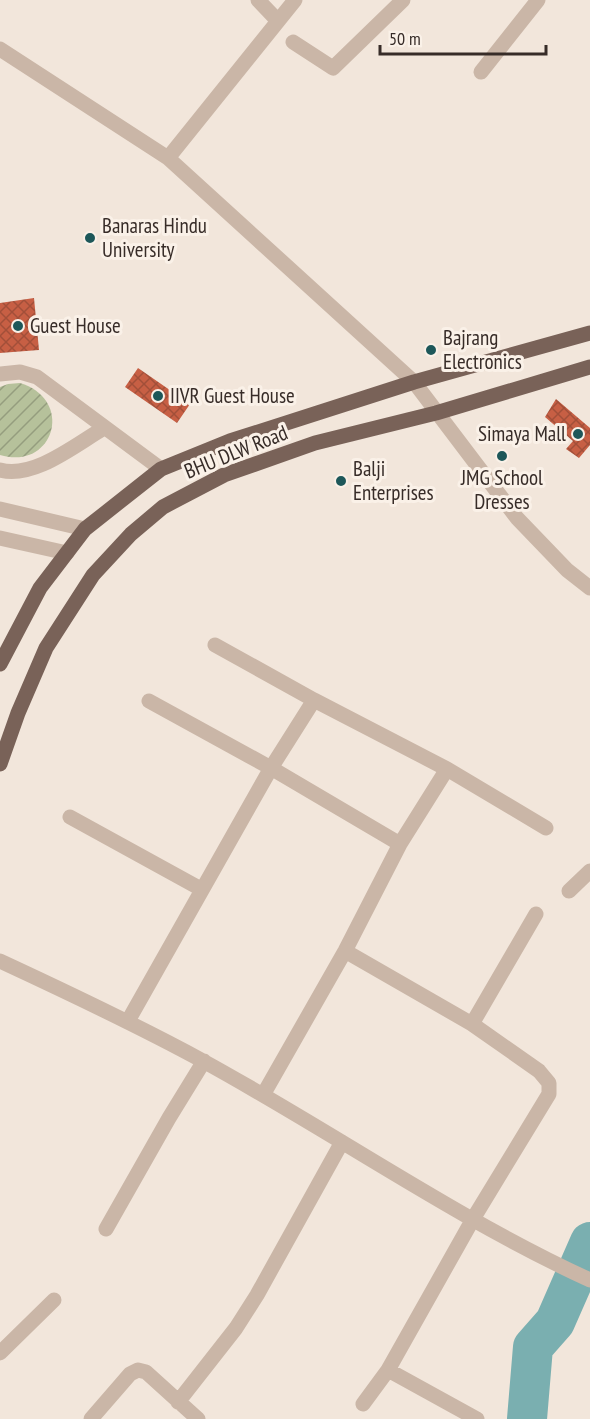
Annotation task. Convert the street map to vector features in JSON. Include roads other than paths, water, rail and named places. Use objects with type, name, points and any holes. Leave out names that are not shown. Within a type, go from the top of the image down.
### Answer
[{"type":"main road","name":"BHU DLW Road","points":[[0,664],[40,588],[85,529],[160,469],[230,441],[414,382],[590,333]]},
{"type":"main road","name":"BHU DLW Road","points":[[0,764],[18,713],[46,648],[93,575],[131,534],[163,507],[224,475],[315,443],[436,413],[590,367]]},
{"type":"street","points":[[258,0],[278,21]]},
{"type":"street","points":[[168,158],[295,0]]},
{"type":"street","points":[[293,42],[333,68],[403,0]]},
{"type":"street","points":[[481,72],[538,0]]},
{"type":"street","points":[[0,49],[168,158],[414,382],[517,518],[567,570],[590,588]]},
{"type":"street","points":[[0,374],[20,372],[37,377],[160,469]]},
{"type":"street","points":[[0,470],[27,471],[104,428]]},
{"type":"street","points":[[0,508],[85,529]]},
{"type":"street","points":[[0,538],[67,553]]},
{"type":"street","points":[[215,645],[314,700],[447,769],[546,828]]},
{"type":"street","points":[[128,1021],[271,768],[314,700]]},
{"type":"street","points":[[149,701],[271,768],[400,844]]},
{"type":"street","points":[[263,1095],[345,951],[400,844],[447,769]]},
{"type":"street","points":[[70,817],[201,890]]},
{"type":"street","points":[[569,891],[590,871]]},
{"type":"street","points":[[472,1024],[536,914]]},
{"type":"street","points":[[345,951],[472,1024],[539,1071],[549,1083],[549,1094],[473,1219],[388,1370],[363,1404]]},
{"type":"street","points":[[0,961],[128,1021],[204,1061],[473,1219],[590,1280]]},
{"type":"street","points":[[106,1229],[204,1061]]},
{"type":"street","points":[[178,1402],[236,1328],[257,1295],[342,1142]]},
{"type":"street","points":[[0,1353],[54,1300]]},
{"type":"street","points":[[91,1419],[130,1374],[138,1370],[146,1372],[198,1419]]},
{"type":"street","points":[[388,1370],[477,1419]]},
{"type":"waterway","points":[[527,1419],[533,1347],[555,1322],[590,1242]]},
{"type":"place","name":"Banaras Hindu University","points":[[90,238]]},
{"type":"place","name":"Guest House","points":[[18,326]]},
{"type":"place","name":"Bajrang Electronics","points":[[431,350]]},
{"type":"place","name":"IIVR Guest House","points":[[158,396]]},
{"type":"place","name":"Simaya Mall","points":[[578,434]]},
{"type":"place","name":"JMG School Dresses","points":[[502,456]]},
{"type":"place","name":"Balji Enterprises","points":[[341,481]]}]
